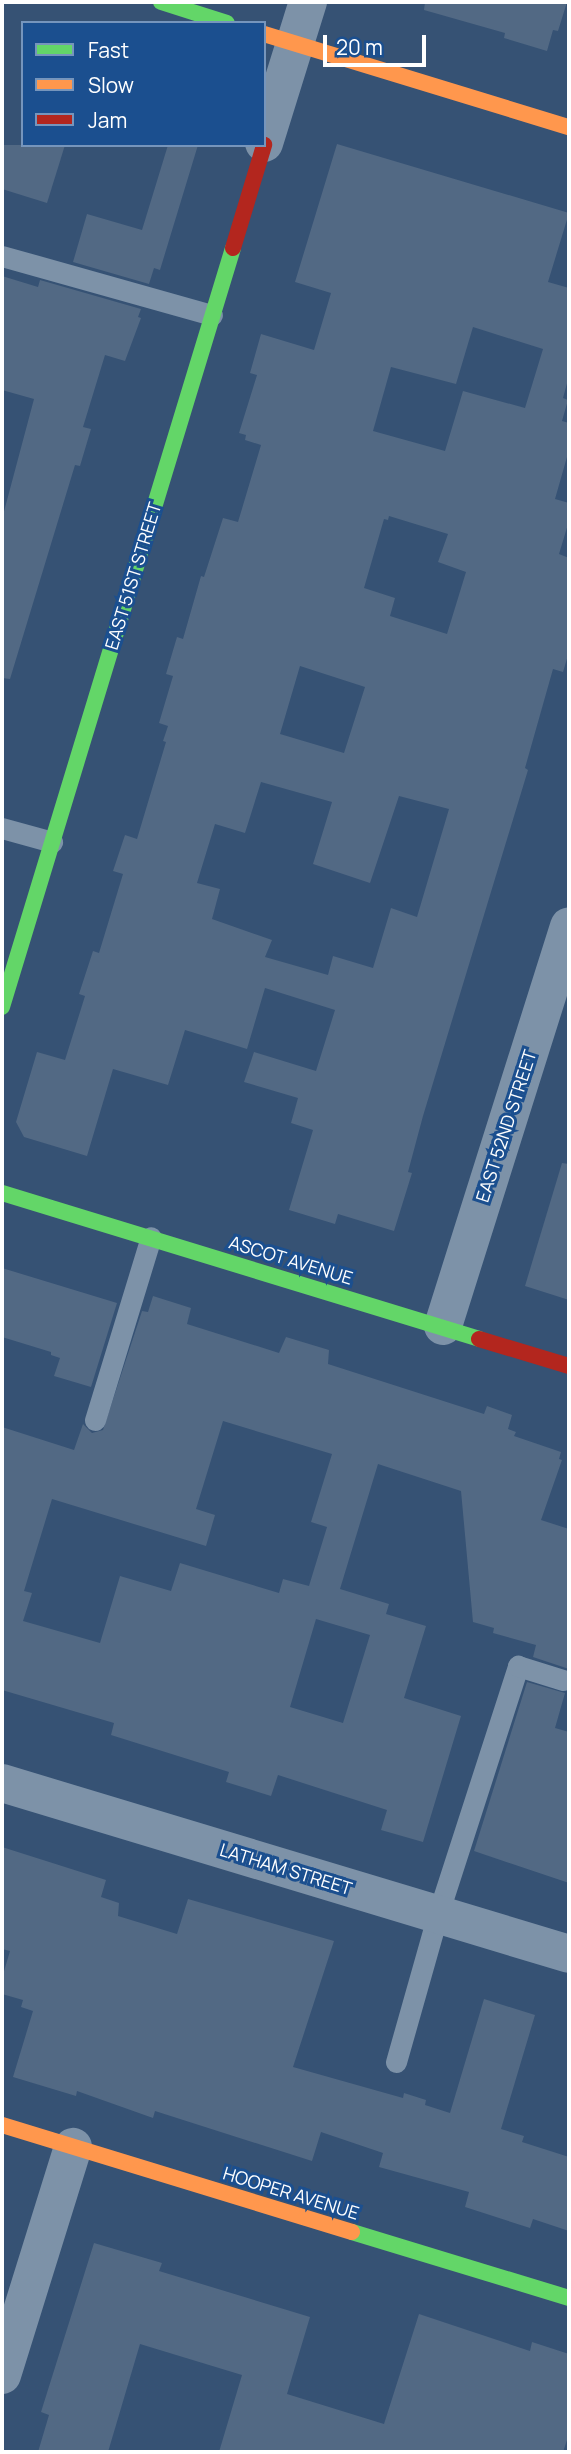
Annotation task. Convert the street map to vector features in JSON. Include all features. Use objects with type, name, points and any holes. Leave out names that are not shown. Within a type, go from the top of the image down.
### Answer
[{"type":"street","points":[[162,2],[222,21]]},
{"type":"street","name":"EAST 51ST STREET","points":[[266,130],[279,39],[308,2]]},
{"type":"street","points":[[279,39],[569,127]]},
{"type":"street","name":"EAST 51ST STREET","points":[[2,1007],[263,147]]},
{"type":"street","name":"EAST 52ND STREET","points":[[443,1326],[569,926]]},
{"type":"street","name":"ASCOT AVENUE","points":[[2,1193],[569,1366]]},
{"type":"street","name":"LATHAM STREET","points":[[2,1783],[569,1954]]},
{"type":"street","name":"HOOPER AVENUE","points":[[2,2125],[569,2298]]},
{"type":"street","points":[[2,2375],[73,2147]]},
{"type":"lane","points":[[2,256],[212,315]]},
{"type":"lane","points":[[2,828],[52,842]]},
{"type":"lane","points":[[95,1420],[151,1237]]},
{"type":"lane","points":[[396,2062],[438,1914],[518,1666],[563,1680]]},
{"type":"building","points":[[425,2],[567,2],[558,31],[553,30],[547,51],[504,38],[505,33],[424,10]]},
{"type":"building","points":[[337,144],[569,213],[548,282],[569,288],[569,376],[563,398],[568,400],[562,421],[569,423],[569,450],[555,499],[569,503],[569,521],[559,554],[569,558],[569,652],[563,672],[553,669],[525,768],[528,770],[423,1116],[408,1172],[412,1173],[394,1231],[338,1214],[335,1224],[289,1210],[313,1130],[291,1123],[298,1098],[244,1082],[254,1052],[316,1071],[335,1010],[265,988],[247,1049],[185,1030],[168,1085],[113,1069],[87,1156],[24,1137],[16,1122],[37,1052],[65,1060],[85,996],[79,994],[93,951],[99,953],[123,874],[113,871],[125,835],[137,839],[166,742],[163,741],[168,726],[159,723],[173,676],[166,674],[177,637],[183,639],[201,576],[204,577],[223,518],[238,522],[261,445],[245,440],[246,435],[239,433],[257,375],[250,373],[261,334],[314,350],[331,293],[295,282]],"holes":[[[473,327],[543,349],[525,408],[463,391],[445,451],[373,431],[391,367],[456,384]],[[389,516],[448,534],[438,562],[466,572],[447,634],[390,616],[395,598],[364,588],[384,519],[388,520]],[[300,666],[365,687],[344,753],[280,734]],[[261,782],[332,802],[313,864],[370,883],[399,796],[449,809],[417,917],[391,908],[373,968],[333,956],[328,975],[265,957],[272,940],[212,919],[220,889],[197,883],[215,824],[245,833]]]},
{"type":"building","points":[[2,145],[64,147],[47,203],[2,189]]},
{"type":"building","points":[[167,147],[197,147],[160,270],[154,268],[149,284],[73,262],[87,214],[142,230]]},
{"type":"building","points":[[2,276],[38,287],[40,280],[141,309],[138,317],[141,318],[125,361],[105,355],[83,427],[91,429],[80,466],[75,465],[10,679],[2,678],[2,519],[34,399],[2,390]]},
{"type":"building","points":[[562,1163],[569,1164],[569,1300],[525,1286]]},
{"type":"building","points":[[2,1268],[117,1303],[91,1387],[54,1376],[60,1358],[51,1355],[51,1352],[2,1337]]},
{"type":"building","points":[[153,1296],[191,1308],[187,1324],[279,1353],[286,1337],[329,1350],[328,1364],[484,1414],[487,1406],[512,1415],[508,1429],[516,1432],[514,1436],[561,1452],[559,1459],[562,1460],[541,1520],[569,1529],[569,1669],[533,1657],[536,1645],[493,1633],[494,1628],[473,1622],[461,1491],[378,1464],[340,1589],[389,1604],[386,1614],[426,1626],[404,1698],[461,1716],[423,1842],[381,1830],[387,1810],[278,1775],[271,1796],[226,1782],[229,1772],[111,1735],[114,1723],[2,1690],[2,1427],[74,1450],[83,1424],[92,1433],[103,1430],[142,1311],[148,1312]],"holes":[[[223,1421],[332,1454],[311,1522],[327,1527],[309,1586],[283,1579],[279,1593],[180,1563],[171,1591],[120,1576],[100,1643],[23,1621],[32,1593],[24,1591],[52,1499],[206,1546],[215,1515],[196,1509]],[[316,1619],[370,1635],[343,1723],[290,1707]]]},
{"type":"building","points":[[527,1682],[565,1693],[555,1728],[569,1732],[569,1883],[474,1851]]},
{"type":"building","points":[[2,1847],[106,1880],[101,1897],[119,1903],[118,1916],[177,1934],[188,1899],[334,1941],[293,2067],[403,2098],[404,2093],[426,2100],[425,2105],[450,2113],[484,1999],[535,2015],[501,2129],[524,2136],[522,2142],[569,2157],[569,2231],[533,2219],[530,2228],[465,2207],[469,2192],[379,2167],[383,2153],[321,2132],[312,2161],[155,2111],[153,2118],[77,2091],[76,2096],[13,2077],[33,2011],[21,2007],[23,2000],[2,1994],[2,1978],[10,1951],[2,1949]]},
{"type":"building","points":[[94,2243],[162,2263],[159,2271],[310,2317],[287,2394],[384,2424],[419,2314],[530,2351],[532,2342],[569,2354],[569,2434],[563,2452],[219,2452],[242,2375],[140,2344],[108,2452],[38,2452],[49,2415],[41,2412]]},
{"type":"traffic: fast","points":[[161,2],[221,21]]},
{"type":"traffic: fast","points":[[2,1007],[233,248]]},
{"type":"traffic: fast","points":[[2,1193],[479,1339]]},
{"type":"traffic: fast","points":[[352,2232],[569,2298]]},
{"type":"traffic: slow","points":[[266,35],[569,127]]},
{"type":"traffic: slow","points":[[2,2125],[352,2232]]},
{"type":"traffic: jam","points":[[233,248],[263,147]]},
{"type":"traffic: jam","points":[[479,1339],[569,1366]]}]
